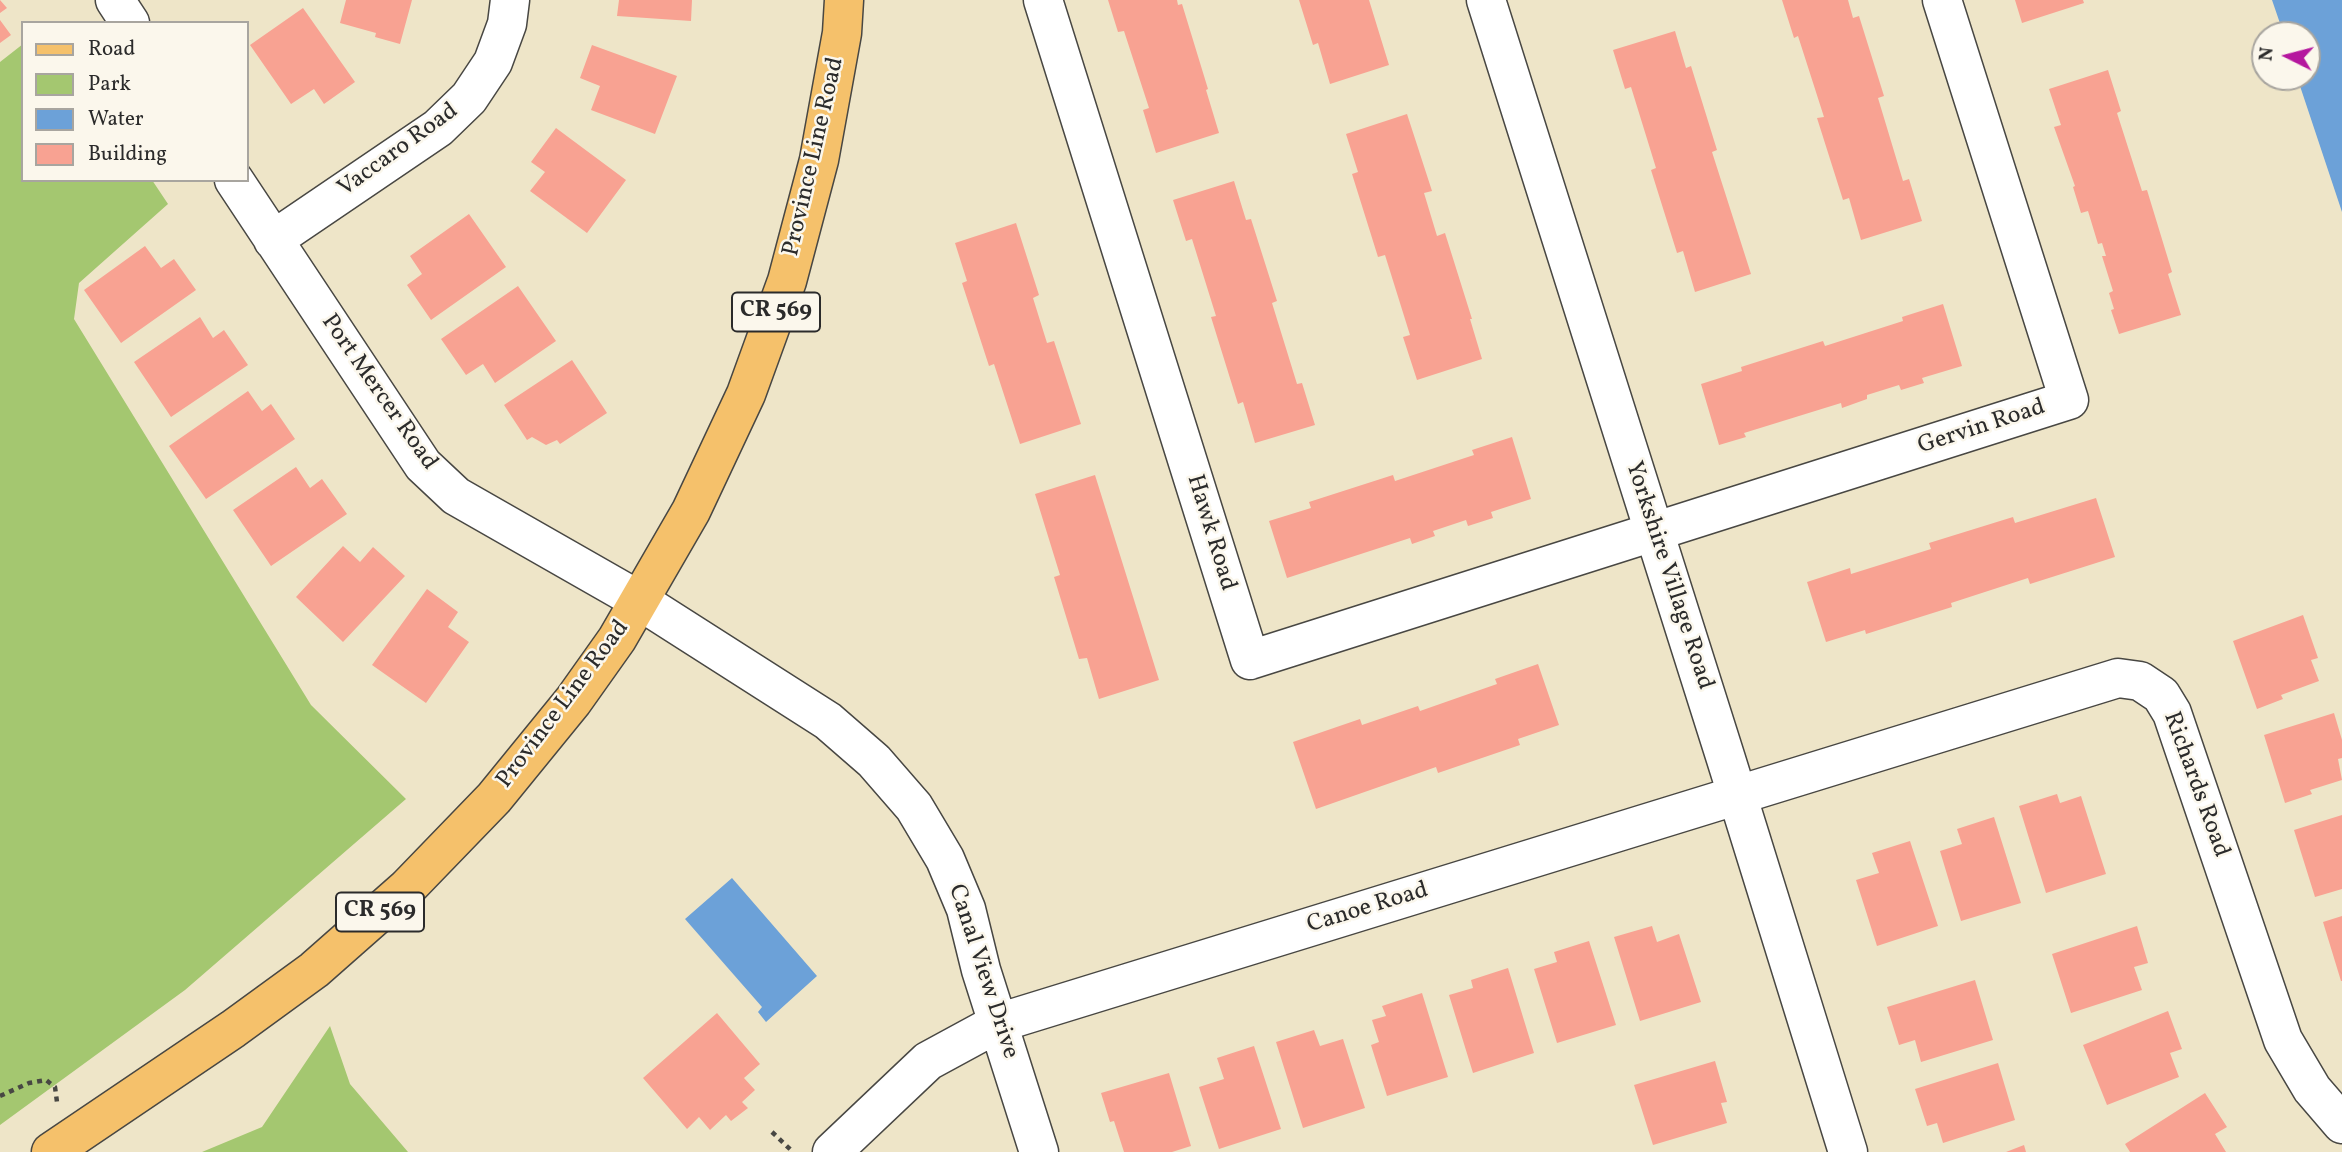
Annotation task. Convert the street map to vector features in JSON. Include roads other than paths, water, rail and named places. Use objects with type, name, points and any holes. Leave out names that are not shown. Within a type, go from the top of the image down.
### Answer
[{"type":"main road","name":"Province Line Road","points":[[65,1142],[233,1029],[314,970],[407,888],[494,798],[564,712],[617,639],[691,511],[746,394],[787,281],[819,160],[842,33],[844,0]]},
{"type":"street","points":[[115,0],[129,21]]},
{"type":"street","name":"Vaccaro Road","points":[[273,240],[438,128],[469,98],[493,62],[507,24],[510,0]]},
{"type":"street","name":"Hawk Road","points":[[1043,0],[1250,660],[1654,532]]},
{"type":"street","name":"Yorkshire Village Road","points":[[1486,0],[1848,1152]]},
{"type":"street","name":"Gervin Road","points":[[1654,532],[2069,400],[1942,0]]},
{"type":"street","name":"Port Mercer Road","points":[[235,182],[423,465],[456,496],[640,601]]},
{"type":"street","name":"Canal View Drive","points":[[640,601],[828,721],[874,761],[914,807],[945,859],[966,909],[981,970],[1040,1152]]},
{"type":"street","name":"Richards Road","points":[[1737,794],[2118,678],[2140,681],[2161,695],[2172,713],[2283,1040],[2312,1089],[2342,1124]]},
{"type":"street","name":"Canoe Road","points":[[832,1152],[928,1061],[998,1023],[1737,794]]},
{"type":"water","points":[[2272,0],[2342,0],[2342,212],[2302,91],[2321,91],[2321,21],[2279,21]]},
{"type":"water","points":[[732,878],[817,976],[766,1022],[758,1012],[762,1007],[685,919]]}]
